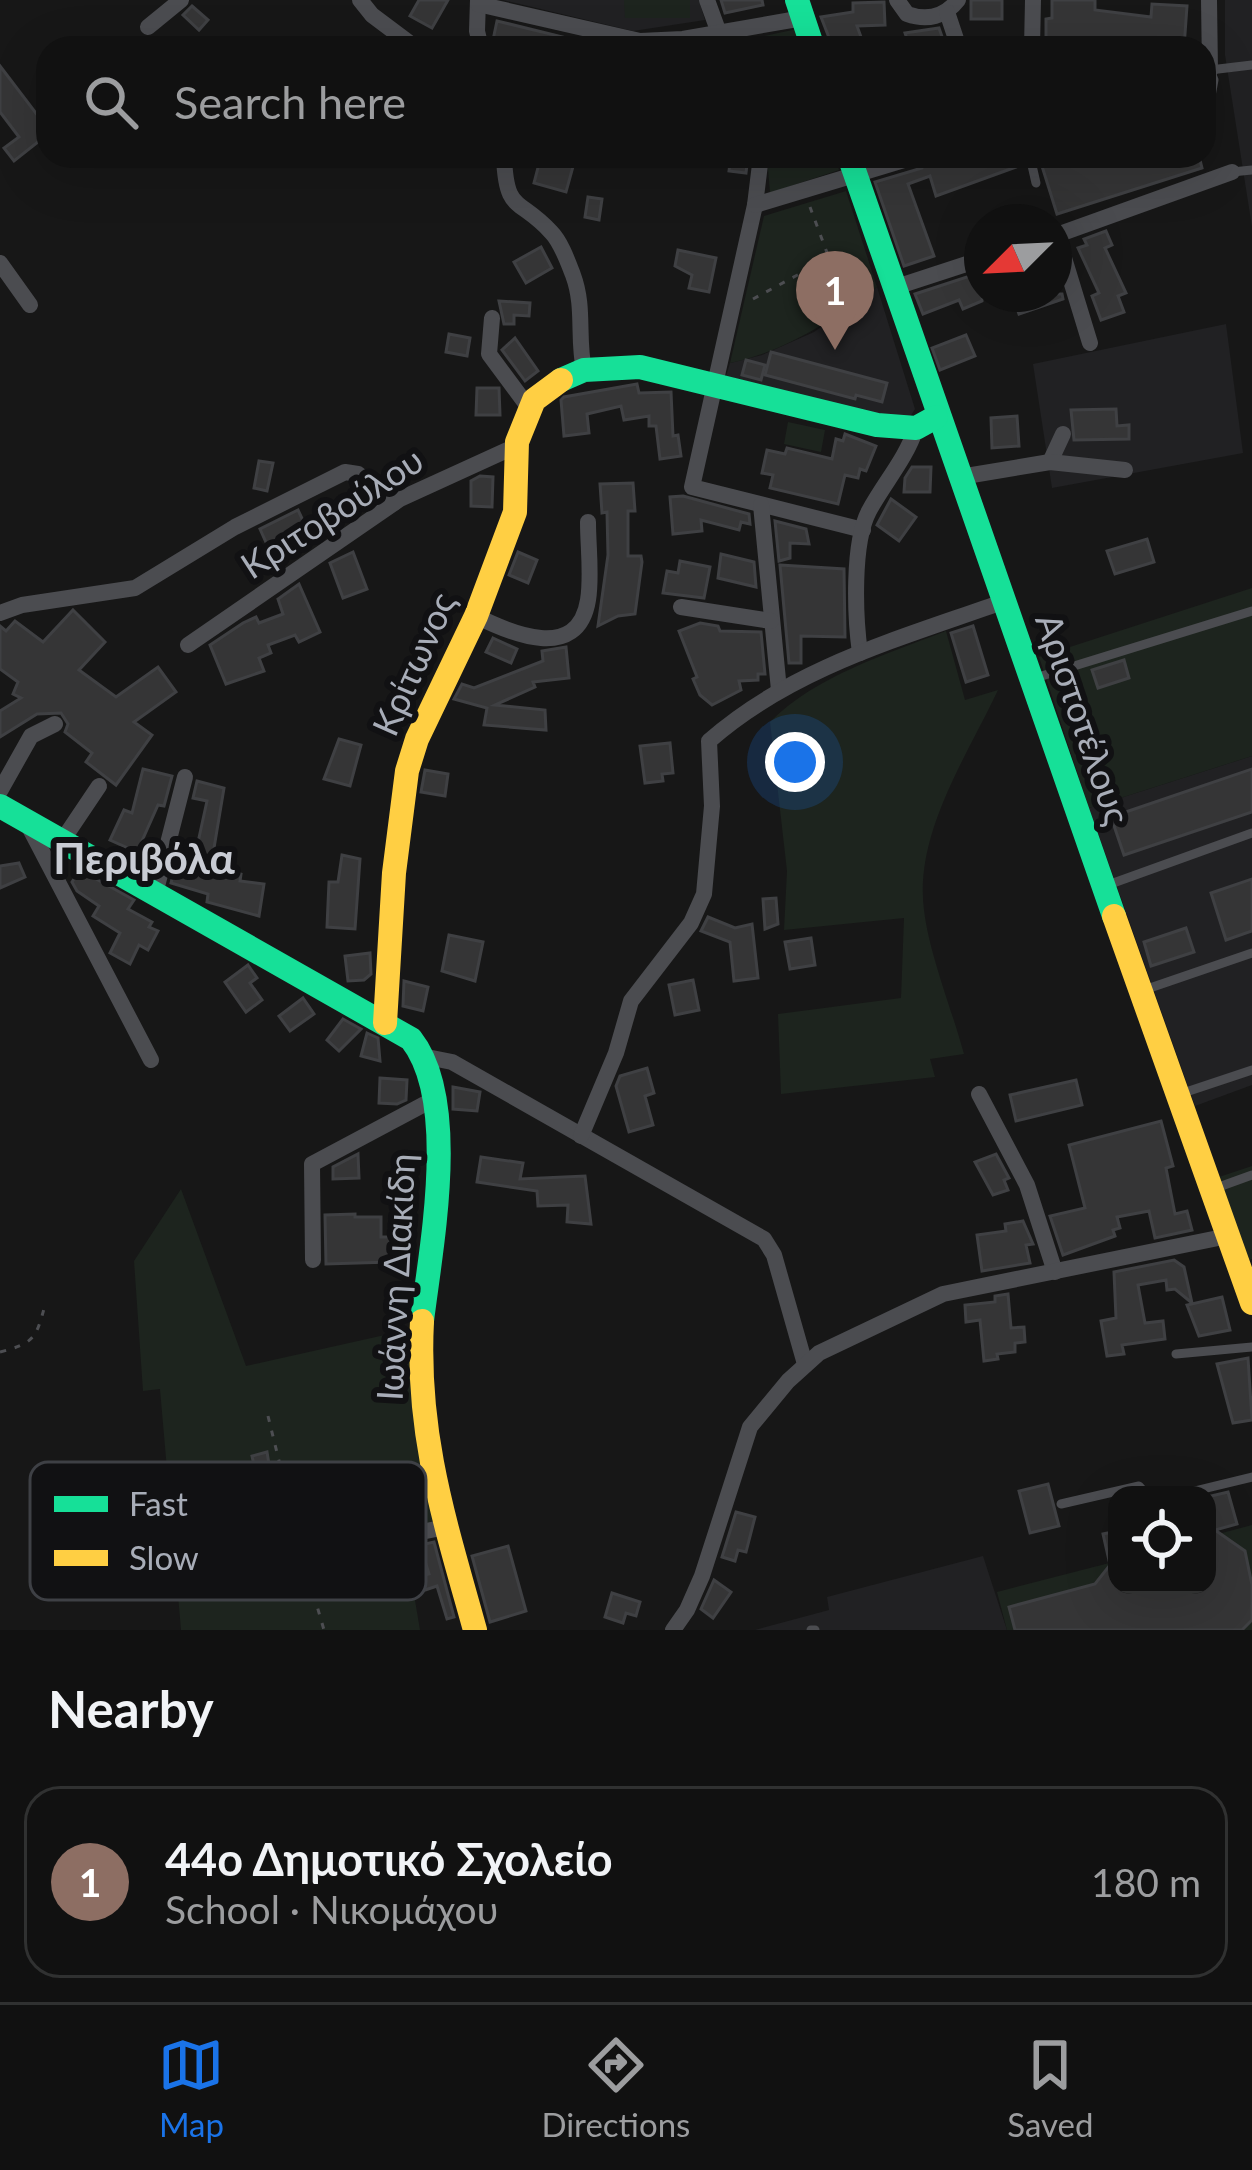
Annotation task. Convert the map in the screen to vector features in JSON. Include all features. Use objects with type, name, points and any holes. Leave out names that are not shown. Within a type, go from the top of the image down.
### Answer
[{"type":"street","points":[[148,27],[181,0]]},
{"type":"street","points":[[360,0],[400,36]]},
{"type":"street","points":[[707,0],[719,33]]},
{"type":"street","points":[[897,0],[903,12],[919,18],[952,6],[957,36]]},
{"type":"street","points":[[1032,36],[1034,0]]},
{"type":"street","points":[[1208,36],[1209,0]]},
{"type":"street","points":[[478,36],[478,2],[615,36]]},
{"type":"street","points":[[681,36],[719,33],[800,9]]},
{"type":"street","points":[[504,168],[505,185],[514,203],[554,233],[573,275],[583,316],[584,370]]},
{"type":"street","points":[[760,168],[692,487],[863,530]]},
{"type":"street","points":[[755,205],[804,190],[846,168]]},
{"type":"street","name":"Αριστοτέλους","points":[[853,168],[893,288],[926,423],[959,477],[1176,1096],[1238,1249],[1252,1304]]},
{"type":"street","points":[[1072,229],[1232,172]]},
{"type":"street","points":[[0,263],[30,305]]},
{"type":"street","points":[[893,288],[964,265]]},
{"type":"street","points":[[1072,287],[1090,343]]},
{"type":"street","points":[[492,318],[489,354],[529,408],[545,390],[584,370],[640,367],[855,421],[926,423]]},
{"type":"street","name":"Κρίτωνος","points":[[385,1023],[394,873],[407,771],[417,739],[476,616],[515,512],[516,446],[529,408]]},
{"type":"street","points":[[860,653],[857,610],[866,516],[926,423]]},
{"type":"street","points":[[1050,462],[1063,434]]},
{"type":"street","name":"Κριτοβούλου","points":[[188,645],[394,503],[516,446]]},
{"type":"street","points":[[959,477],[1050,462],[1126,470]]},
{"type":"street","points":[[0,613],[22,605],[135,588],[235,526],[345,472],[358,474],[394,503]]},
{"type":"street","points":[[760,505],[779,690]]},
{"type":"street","points":[[476,616],[532,640],[575,626],[588,602],[588,522]]},
{"type":"street","points":[[581,1136],[616,1053],[631,1001],[691,923],[704,894],[712,806],[710,741],[779,690],[860,653],[1005,602]]},
{"type":"street","points":[[681,607],[771,622]]},
{"type":"street","points":[[0,791],[31,736],[55,724]]},
{"type":"street","points":[[155,894],[185,777]]},
{"type":"street","points":[[62,842],[99,786]]},
{"type":"street","points":[[0,806],[385,1023],[411,1039],[422,1055],[452,1062],[764,1239],[774,1255],[805,1364]]},
{"type":"street","points":[[26,821],[151,1060]]},
{"type":"street","name":"Ιωάννη Διακίδη","points":[[422,1055],[441,1151],[420,1376],[430,1468],[475,1630]]},
{"type":"street","points":[[979,1094],[1027,1185],[1054,1272]]},
{"type":"street","points":[[313,1260],[312,1164],[434,1099]]},
{"type":"street","points":[[673,1630],[702,1576],[750,1426],[805,1364],[853,1334],[943,1294],[1054,1272],[1238,1249]]},
{"type":"street","points":[[426,1531],[446,1527]]},
{"type":"lane","points":[[1216,70],[1252,65]]},
{"type":"lane","points":[[1033,168],[1036,183]]},
{"type":"lane","points":[[1232,172],[1252,170]]},
{"type":"lane","points":[[1032,679],[1252,611]]},
{"type":"lane","points":[[1102,887],[1252,833]]},
{"type":"lane","points":[[1139,992],[1252,953]]},
{"type":"lane","points":[[1176,1096],[1252,1070]]},
{"type":"lane","points":[[1211,1189],[1252,1174]]},
{"type":"lane","points":[[1176,1354],[1252,1347]]},
{"type":"lane","points":[[1215,1486],[1252,1477]]},
{"type":"lane","points":[[1061,1504],[1108,1493]]},
{"type":"path","points":[[730,310],[829,258],[804,190]]},
{"type":"path","points":[[0,1352],[27,1344],[38,1334],[45,1305]]},
{"type":"shaded area","points":[[503,0],[699,0],[705,20],[633,31]]},
{"type":"shaded area","points":[[624,0],[690,0],[690,18],[625,18]]},
{"type":"shaded area","points":[[1225,0],[1252,0],[1252,227],[1225,55]]},
{"type":"shaded area","points":[[797,29],[799,36],[765,36]]},
{"type":"shaded area","points":[[768,168],[838,168],[839,170],[770,193]]},
{"type":"shaded area","points":[[846,191],[877,287],[789,343],[730,363],[764,216]]},
{"type":"shaded area","points":[[877,287],[915,409],[910,417],[880,416],[726,376],[730,363],[814,332]]},
{"type":"shaded area","points":[[1226,324],[1243,453],[1052,488],[1033,364]]},
{"type":"shaded area","points":[[788,422],[825,430],[821,452],[784,444]]},
{"type":"shaded area","points":[[1252,588],[1252,756],[1089,808],[1039,657]]},
{"type":"shaded area","points":[[946,631],[965,700],[998,690],[935,824],[923,881],[931,944],[964,1054],[930,1059],[935,1077],[781,1094],[778,1014],[901,998],[904,918],[784,930],[787,871],[770,722],[830,679]]},
{"type":"shaded area","points":[[1252,756],[1252,1085],[1195,1106],[1089,808]]},
{"type":"shaded area","points":[[1252,1166],[1252,1259],[1249,1260],[1219,1177]]},
{"type":"shaded area","points":[[181,1189],[246,1366],[416,1328],[444,1532],[426,1536],[426,1462],[166,1462],[160,1389],[143,1391],[134,1261]]},
{"type":"shaded area","points":[[1252,1525],[1252,1630],[1007,1630],[997,1592],[1108,1563],[1108,1594],[1216,1594],[1216,1535]]},
{"type":"shaded area","points":[[983,1556],[1007,1630],[755,1630],[829,1610],[827,1597]]},
{"type":"shaded area","points":[[178,1600],[415,1600],[420,1630],[181,1630]]},
{"type":"building","points":[[419,0],[448,0],[432,28],[410,16]]},
{"type":"building","points":[[721,0],[762,0],[763,5],[725,13]]},
{"type":"building","points":[[971,0],[1002,0],[1002,19],[971,19]]},
{"type":"building","points":[[1052,0],[1095,0],[1095,10],[1151,17],[1152,4],[1187,6],[1185,36],[1046,36],[1046,19],[1052,18]]},
{"type":"building","points":[[884,2],[885,25],[857,26],[861,36],[828,36],[821,17],[853,12],[853,3]]},
{"type":"building","points":[[192,6],[208,20],[199,30],[183,15]]},
{"type":"building","points":[[497,21],[559,36],[494,36]]},
{"type":"building","points":[[939,28],[942,36],[906,36]]},
{"type":"building","points":[[0,66],[36,113],[36,144],[14,161],[4,148],[19,137],[0,112]]},
{"type":"building","points":[[538,168],[573,168],[566,192],[534,183]]},
{"type":"building","points":[[922,168],[1013,168],[936,196],[930,176],[908,184],[934,256],[904,266],[875,182]]},
{"type":"building","points":[[1043,168],[1202,168],[1072,209],[1072,204],[1054,204]]},
{"type":"building","points":[[588,197],[602,199],[599,220],[585,217]]},
{"type":"building","points":[[1106,231],[1112,245],[1105,248],[1126,293],[1118,296],[1124,312],[1101,320],[1092,296],[1099,293],[1078,248],[1087,245],[1084,239]]},
{"type":"building","points":[[541,247],[552,268],[526,283],[514,262]]},
{"type":"building","points":[[678,250],[716,258],[709,292],[689,288],[692,275],[675,266]]},
{"type":"building","points":[[964,278],[963,309],[959,300],[923,314],[915,294]]},
{"type":"building","points":[[499,301],[530,303],[529,316],[514,315],[514,324],[504,324]]},
{"type":"building","points":[[449,334],[470,338],[467,356],[446,352]]},
{"type":"building","points":[[966,335],[975,356],[940,370],[932,348]]},
{"type":"building","points":[[515,338],[538,371],[525,381],[502,350]]},
{"type":"building","points":[[771,352],[887,383],[882,402],[765,375]]},
{"type":"building","points":[[746,360],[765,365],[761,380],[742,375]]},
{"type":"building","points":[[637,384],[639,393],[671,392],[673,436],[678,435],[681,456],[660,459],[656,426],[649,426],[649,416],[624,420],[621,406],[587,414],[589,433],[564,436],[564,397]]},
{"type":"building","points":[[477,388],[499,388],[500,415],[476,415]]},
{"type":"building","points":[[1116,409],[1117,426],[1129,425],[1129,439],[1074,440],[1071,410]]},
{"type":"building","points":[[1017,416],[1019,446],[992,448],[991,418]]},
{"type":"building","points":[[845,434],[876,446],[866,471],[860,469],[858,478],[845,475],[838,504],[770,488],[773,475],[762,473],[767,450],[785,454],[787,448],[832,459],[836,439],[843,441]]},
{"type":"building","points":[[259,461],[273,463],[267,491],[254,488]]},
{"type":"building","points":[[912,467],[931,467],[930,492],[904,492]]},
{"type":"building","points":[[493,477],[492,507],[471,506],[471,481]]},
{"type":"building","points":[[633,483],[635,511],[628,511],[628,556],[641,556],[642,562],[635,614],[598,626],[608,555],[607,512],[602,513],[600,484]]},
{"type":"building","points":[[683,496],[749,514],[750,524],[741,522],[739,530],[701,520],[702,531],[673,534],[670,497]]},
{"type":"building","points":[[891,499],[916,517],[899,541],[877,525]]},
{"type":"building","points":[[298,510],[313,542],[286,555],[281,544],[269,549],[260,529]]},
{"type":"building","points":[[775,521],[806,529],[809,544],[790,543],[790,558],[779,561]]},
{"type":"building","points":[[1147,539],[1154,562],[1115,574],[1107,551]]},
{"type":"building","points":[[353,552],[367,589],[343,598],[330,563]]},
{"type":"building","points":[[518,552],[537,560],[528,583],[509,575]]},
{"type":"building","points":[[721,554],[754,562],[756,587],[718,578]]},
{"type":"building","points":[[680,561],[710,567],[704,598],[663,593],[667,571],[678,573]]},
{"type":"building","points":[[780,565],[844,569],[845,637],[801,636],[801,663],[789,663]]},
{"type":"building","points":[[299,584],[320,632],[299,642],[295,635],[268,645],[271,653],[259,658],[264,671],[226,684],[210,645],[256,617],[259,623],[283,614],[278,599]]},
{"type":"building","points":[[73,610],[105,642],[79,670],[116,697],[158,667],[176,692],[134,722],[152,735],[116,785],[86,762],[92,753],[65,732],[68,724],[61,713],[37,714],[0,737],[0,711],[21,698],[13,694],[18,682],[0,669],[0,626],[6,631],[15,621],[43,642]]},
{"type":"building","points":[[700,623],[718,626],[720,631],[761,632],[765,674],[758,674],[758,680],[739,681],[741,690],[712,705],[700,695],[679,631]]},
{"type":"building","points":[[973,626],[988,675],[966,682],[951,633]]},
{"type":"building","points":[[493,638],[517,649],[511,663],[486,652]]},
{"type":"building","points":[[566,647],[569,678],[533,682],[535,687],[495,705],[545,710],[546,730],[484,725],[487,708],[454,699],[462,684],[474,688],[543,661],[542,651]]},
{"type":"building","points":[[1124,660],[1129,678],[1098,688],[1092,670]]},
{"type":"building","points":[[339,739],[361,745],[350,786],[324,779]]},
{"type":"building","points":[[670,743],[673,773],[662,774],[663,781],[645,783],[640,746]]},
{"type":"building","points":[[143,769],[172,776],[164,806],[158,805],[137,852],[110,840],[124,810],[132,813]]},
{"type":"building","points":[[1252,769],[1252,812],[1124,855],[1111,817]]},
{"type":"building","points":[[425,770],[448,774],[445,796],[421,792]]},
{"type":"building","points":[[197,781],[224,788],[212,860],[215,867],[241,874],[240,881],[264,884],[259,916],[207,902],[208,894],[171,883],[179,852],[195,856],[207,801],[193,798]]},
{"type":"building","points":[[342,855],[360,859],[355,929],[327,927],[329,882],[338,882]]},
{"type":"building","points":[[19,863],[25,877],[0,888],[0,866]]},
{"type":"building","points":[[80,870],[134,900],[128,909],[152,922],[149,927],[158,931],[148,950],[139,945],[130,964],[110,953],[120,933],[93,916],[99,906],[72,882]]},
{"type":"building","points":[[1252,879],[1252,931],[1226,940],[1211,893]]},
{"type":"building","points":[[776,898],[778,924],[765,929],[763,899]]},
{"type":"building","points":[[708,917],[735,928],[752,924],[758,978],[734,981],[730,942],[701,931]]},
{"type":"building","points":[[1186,928],[1194,952],[1151,966],[1144,942]]},
{"type":"building","points":[[449,935],[483,942],[475,981],[442,971]]},
{"type":"building","points":[[811,938],[815,965],[790,969],[785,942]]},
{"type":"building","points":[[370,953],[371,974],[364,980],[348,981],[345,956]]},
{"type":"building","points":[[248,965],[257,978],[250,983],[262,1000],[246,1012],[225,982]]},
{"type":"building","points":[[693,980],[699,1010],[675,1015],[669,985]]},
{"type":"building","points":[[404,981],[428,987],[423,1011],[403,1006]]},
{"type":"building","points":[[303,998],[314,1014],[290,1031],[279,1016]]},
{"type":"building","points":[[343,1019],[361,1029],[339,1051],[327,1040]]},
{"type":"building","points":[[367,1033],[378,1038],[380,1061],[361,1056]]},
{"type":"building","points":[[647,1068],[654,1093],[645,1096],[653,1125],[629,1132],[616,1086],[620,1076]]},
{"type":"building","points":[[380,1078],[407,1080],[406,1100],[379,1103]]},
{"type":"building","points":[[1076,1080],[1082,1105],[1016,1121],[1010,1095]]},
{"type":"building","points":[[453,1087],[480,1092],[477,1111],[453,1109]]},
{"type":"building","points":[[1161,1121],[1173,1166],[1166,1168],[1175,1214],[1187,1211],[1192,1230],[1155,1238],[1149,1211],[1117,1217],[1120,1228],[1113,1230],[1115,1236],[1063,1255],[1050,1216],[1085,1208],[1069,1145]]},
{"type":"building","points":[[358,1154],[359,1178],[333,1179],[333,1167]]},
{"type":"building","points":[[996,1154],[1009,1178],[1004,1180],[1008,1190],[993,1195],[975,1162]]},
{"type":"building","points":[[481,1157],[523,1163],[520,1179],[585,1176],[591,1224],[567,1222],[568,1205],[538,1206],[537,1191],[477,1182]]},
{"type":"building","points":[[325,1215],[381,1217],[381,1237],[390,1237],[390,1262],[326,1264]]},
{"type":"building","points":[[1023,1221],[1033,1244],[1026,1245],[1030,1263],[982,1271],[977,1235],[1006,1231],[1005,1224]]},
{"type":"building","points":[[1174,1260],[1184,1267],[1192,1303],[1175,1289],[1167,1290],[1166,1280],[1138,1285],[1145,1323],[1163,1321],[1165,1339],[1122,1345],[1124,1354],[1107,1356],[1101,1321],[1116,1318],[1114,1272]]},
{"type":"building","points":[[1008,1294],[1011,1328],[1024,1327],[1025,1342],[1015,1343],[1015,1352],[984,1361],[980,1320],[966,1322],[965,1305],[995,1302],[995,1296]]},
{"type":"building","points":[[1222,1297],[1230,1330],[1199,1336],[1187,1305]]},
{"type":"building","points":[[1248,1358],[1252,1420],[1233,1423],[1217,1364]]},
{"type":"building","points":[[267,1452],[269,1462],[253,1462],[252,1456]]},
{"type":"building","points":[[1048,1484],[1059,1526],[1030,1533],[1019,1491]]},
{"type":"building","points":[[1228,1492],[1237,1524],[1216,1530],[1216,1495]]},
{"type":"building","points":[[736,1512],[755,1517],[746,1552],[738,1550],[735,1561],[722,1557]]},
{"type":"building","points":[[1216,1531],[1245,1551],[1252,1620],[1242,1630],[1015,1630],[1009,1607],[1095,1584],[1108,1568],[1108,1594],[1216,1594]]},
{"type":"building","points":[[434,1542],[454,1617],[447,1619],[437,1586],[426,1590],[426,1544]]},
{"type":"building","points":[[508,1546],[526,1611],[490,1622],[472,1556]]},
{"type":"building","points":[[714,1580],[731,1592],[713,1618],[701,1609]]},
{"type":"building","points":[[612,1593],[640,1602],[636,1616],[626,1613],[623,1623],[605,1617]]},
{"type":"traffic: fast","points":[[797,0],[809,36]]},
{"type":"traffic: fast","points":[[853,168],[1114,916]]},
{"type":"traffic: fast","points":[[561,380],[584,370],[640,367],[877,425],[916,428],[936,417]]},
{"type":"traffic: fast","points":[[0,806],[411,1039],[426,1066],[438,1136],[435,1215],[422,1321]]},
{"type":"traffic: slow","points":[[385,1023],[394,873],[407,771],[417,739],[476,616],[515,512],[517,442],[534,400],[561,380]]},
{"type":"traffic: slow","points":[[1114,916],[1252,1303]]},
{"type":"traffic: slow","points":[[422,1321],[428,1440],[475,1630]]},
{"type":"place","name":"44ο Δημοτικό Σχολείο","points":[[835,350]]},
{"type":"district","name":"Περιβόλα","points":[[144,859]]}]
